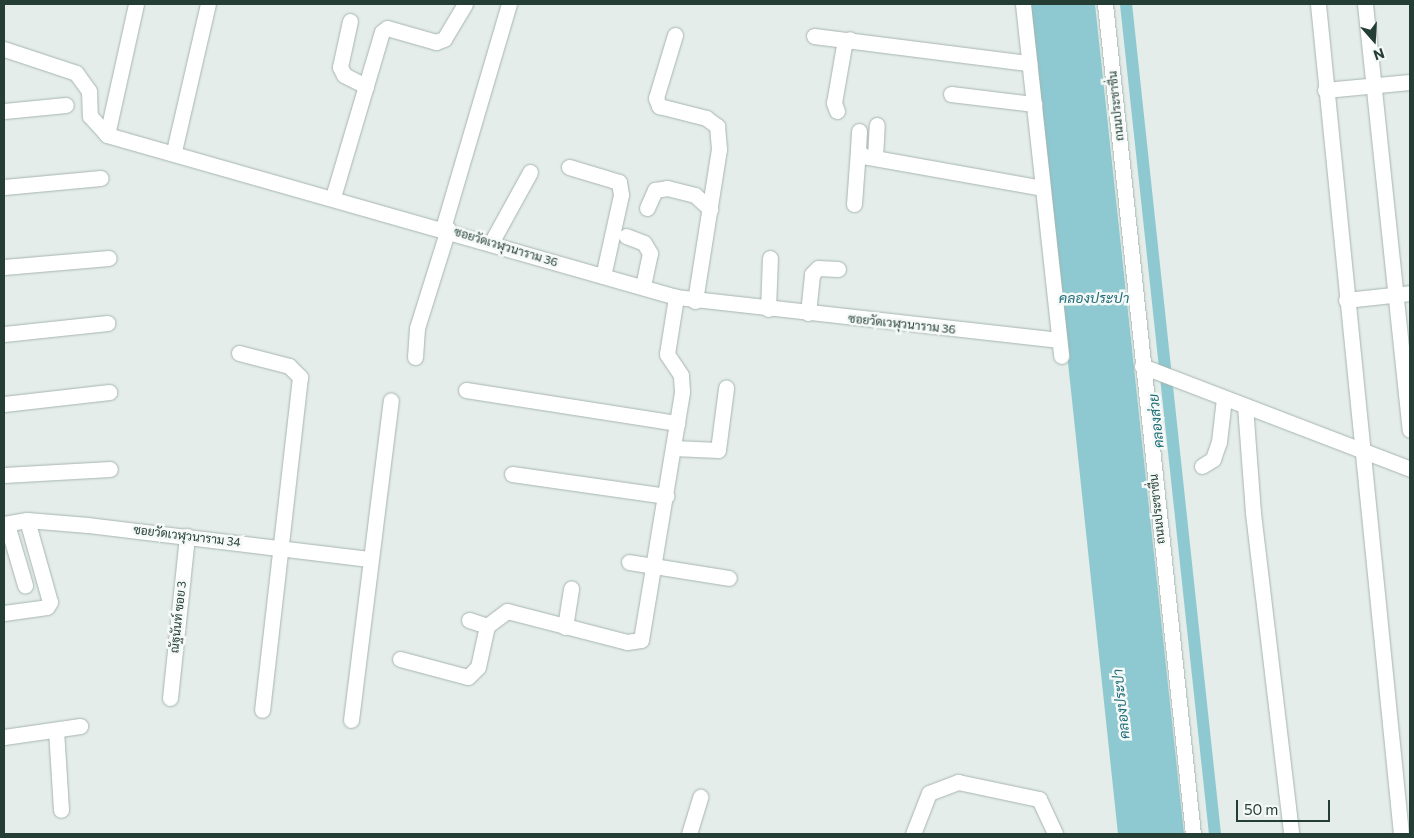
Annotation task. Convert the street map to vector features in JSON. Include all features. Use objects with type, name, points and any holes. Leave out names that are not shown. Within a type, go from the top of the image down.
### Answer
[{"type":"street","points":[[107,135],[136,4]]},
{"type":"street","points":[[174,151],[208,4]]},
{"type":"street","points":[[333,198],[382,32],[388,28],[436,42],[447,35],[465,4]]},
{"type":"street","points":[[415,357],[417,328],[509,4]]},
{"type":"street","points":[[1023,4],[1061,356]]},
{"type":"street","name":"ถนนประชาชื่น","points":[[1105,4],[1193,834]]},
{"type":"street","points":[[1318,4],[1346,300],[1365,452],[1401,834]]},
{"type":"street","points":[[1365,4],[1374,86],[1403,294],[1410,430]]},
{"type":"street","points":[[350,21],[340,67],[344,75],[366,86]]},
{"type":"street","points":[[675,35],[656,98],[659,106],[706,118],[717,126],[717,176],[695,301]]},
{"type":"street","points":[[814,36],[850,39],[1029,63]]},
{"type":"street","points":[[837,111],[834,103],[844,45],[850,39]]},
{"type":"street","points":[[4,49],[76,73],[90,91],[90,116],[107,135]]},
{"type":"street","points":[[1325,90],[1410,82]]},
{"type":"street","points":[[951,94],[1034,104]]},
{"type":"street","points":[[4,111],[66,105]]},
{"type":"street","points":[[875,158],[877,125]]},
{"type":"street","points":[[854,204],[859,131]]},
{"type":"street","name":"ซอยวัดเวฬุวนาราม 36","points":[[107,135],[174,151],[333,198],[446,228],[491,244],[695,301],[1059,340]]},
{"type":"street","points":[[858,150],[875,158],[1042,188]]},
{"type":"street","points":[[569,168],[619,182],[621,196],[603,276]]},
{"type":"street","points":[[491,244],[530,172]]},
{"type":"street","points":[[4,187],[101,178]]},
{"type":"street","points":[[647,208],[655,190],[667,188],[695,195],[710,209]]},
{"type":"street","points":[[626,236],[644,243],[650,253],[643,287]]},
{"type":"street","points":[[4,267],[109,258]]},
{"type":"street","points":[[768,309],[770,258]]},
{"type":"street","points":[[808,313],[812,274],[818,268],[838,269]]},
{"type":"street","points":[[1346,300],[1403,294]]},
{"type":"street","points":[[400,659],[468,677],[478,667],[487,626],[507,611],[627,642],[641,640],[655,566],[677,423],[681,375],[667,354],[676,296]]},
{"type":"street","points":[[4,334],[108,324]]},
{"type":"street","points":[[239,354],[289,366],[300,377],[262,710]]},
{"type":"street","points":[[1142,366],[1410,470]]},
{"type":"street","points":[[1144,384],[1187,384]]},
{"type":"street","points":[[674,448],[718,450],[726,388]]},
{"type":"street","points":[[466,390],[677,423]]},
{"type":"street","points":[[4,404],[109,392]]},
{"type":"street","points":[[1202,466],[1213,459],[1220,442],[1224,398]]},
{"type":"street","points":[[350,720],[391,400]]},
{"type":"street","points":[[1245,406],[1253,513],[1292,834]]},
{"type":"street","points":[[4,476],[110,469]]},
{"type":"street","points":[[512,474],[666,496]]},
{"type":"street","points":[[4,613],[47,607],[50,602],[27,520]]},
{"type":"street","name":"ซอยวัดเวฬุวนาราม 34","points":[[5,524],[27,520],[187,536],[370,559]]},
{"type":"street","points":[[5,524],[10,555],[25,585]]},
{"type":"street","name":"ณัฐนันท์ ซอย 3","points":[[170,698],[187,536]]},
{"type":"street","points":[[629,562],[730,578]]},
{"type":"street","points":[[565,627],[571,588]]},
{"type":"street","points":[[469,620],[487,626]]},
{"type":"street","points":[[4,737],[80,726]]},
{"type":"street","points":[[56,730],[61,810]]},
{"type":"street","points":[[913,834],[929,793],[958,782],[1040,799],[1056,833]]},
{"type":"street","points":[[689,834],[700,797]]},
{"type":"water","name":"คลองประปา","points":[[1030,4],[1095,4],[1184,834],[1118,834]]},
{"type":"waterway","name":"คลองส่วย","points":[[1126,4],[1215,834]]}]
